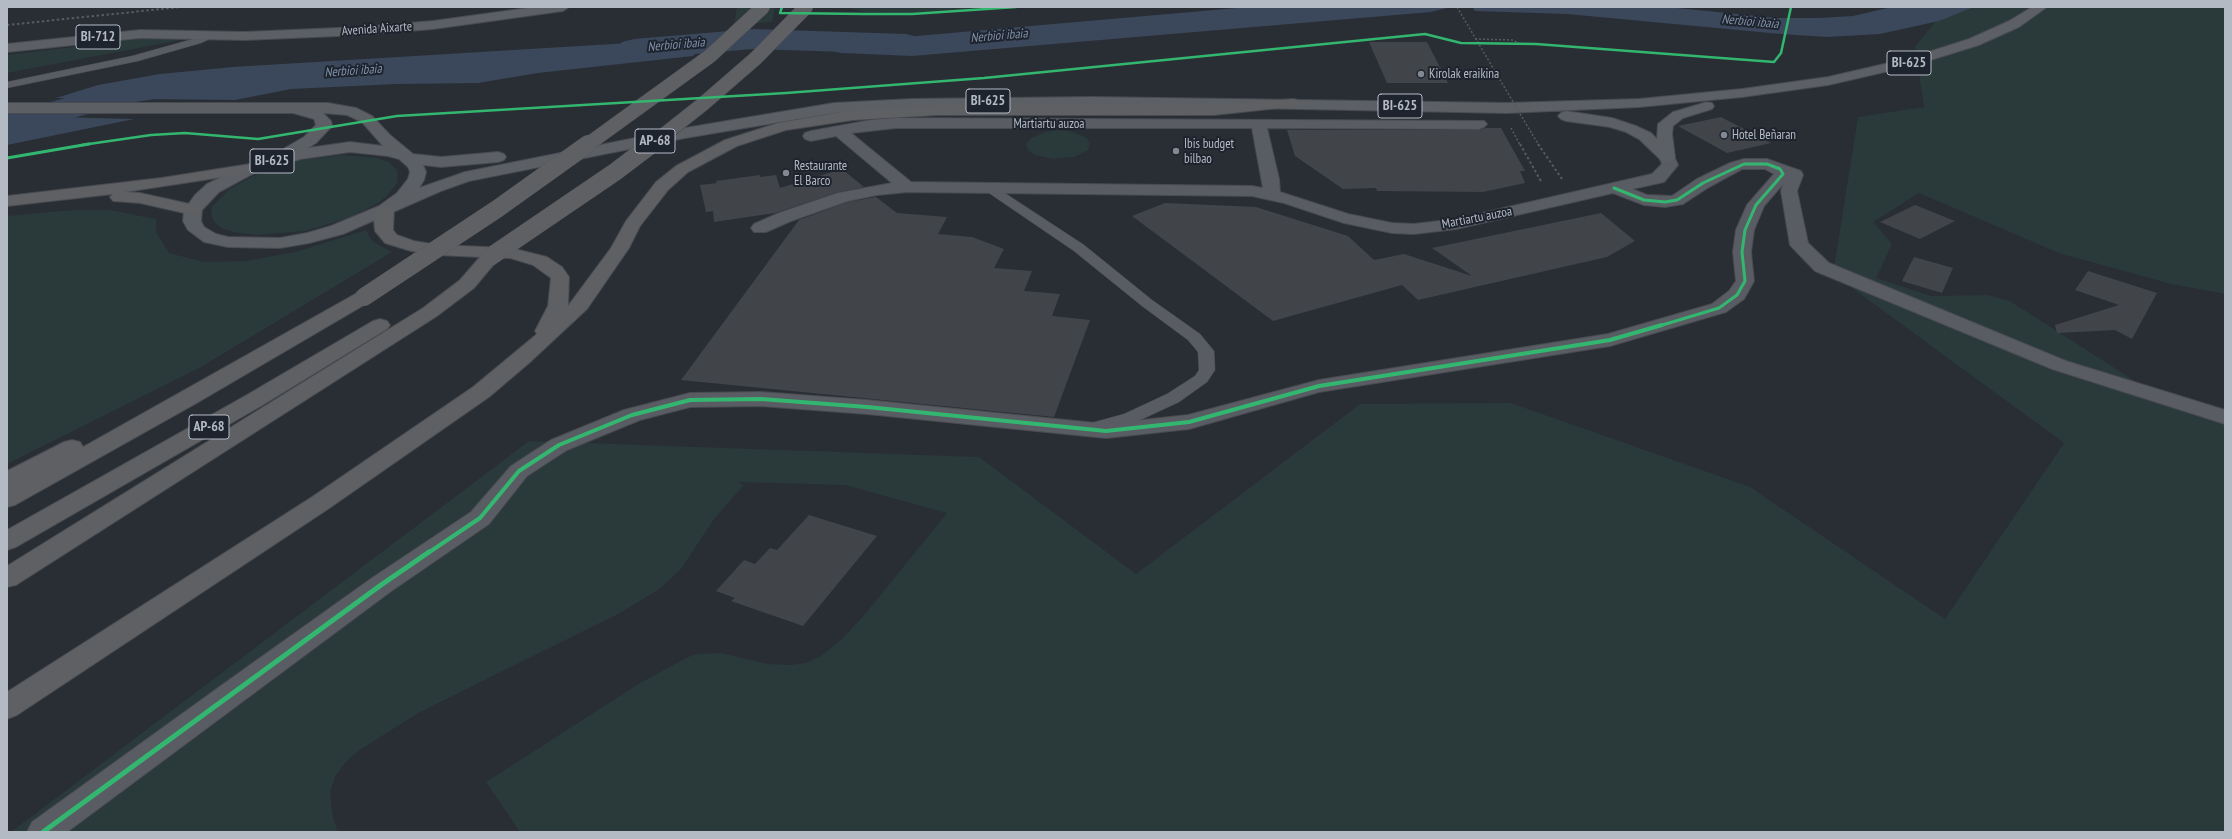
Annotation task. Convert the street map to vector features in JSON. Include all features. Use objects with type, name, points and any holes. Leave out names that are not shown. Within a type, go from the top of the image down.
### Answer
[{"type":"highway","name":"AP-68","points":[[7,499],[187,399],[497,209],[710,56],[763,7]]},
{"type":"highway","name":"AP-68","points":[[7,541],[253,401],[490,258],[615,172],[703,104],[756,58],[806,7]]},
{"type":"highway","points":[[7,707],[96,647],[320,503],[431,428],[481,392],[538,344],[580,305],[620,248],[632,225],[662,186],[682,169],[707,154],[760,132],[807,121],[853,115],[924,110],[1214,110],[1293,103]]},
{"type":"highway","points":[[7,201],[161,183],[250,169]]},
{"type":"highway","points":[[72,193],[140,198],[193,210]]},
{"type":"highway","points":[[388,208],[383,221],[384,231],[391,239],[411,246],[438,250],[511,253],[540,261],[555,271],[560,277],[562,287],[558,306],[538,344]]},
{"type":"highway","points":[[7,578],[430,312],[467,284],[490,258]]},
{"type":"highway","points":[[7,480],[357,295]]},
{"type":"main road","name":"Avenida Aixarte","points":[[7,48],[124,34],[267,36],[376,30],[452,23],[563,7]]},
{"type":"main road","name":"BI-625","points":[[273,108],[312,113],[323,121],[324,126],[310,140],[273,160],[250,169],[213,188],[201,199],[193,210],[192,221],[197,230],[210,238],[228,242],[252,244],[308,238],[337,230],[435,187],[465,177],[618,148],[686,133],[791,114],[912,103],[1106,101],[1293,103],[1507,108],[1639,103],[1768,90],[1870,72],[1953,50],[2014,24],[2041,7]]},
{"type":"main road","points":[[1667,157],[1664,134],[1666,124],[1678,115],[1768,90]]},
{"type":"main road","name":"BI-625","points":[[7,108],[328,108],[351,111],[367,119],[384,138],[407,158],[418,172],[411,189],[388,208]]},
{"type":"main road","points":[[1507,108],[1619,125],[1645,136],[1667,157]]},
{"type":"main road","name":"BI-625","points":[[273,160],[299,154],[350,147],[390,151],[407,158],[466,161],[686,133]]},
{"type":"street","name":"Martiartu auzoa","points":[[811,136],[896,123],[1258,125],[1479,124]]},
{"type":"street","points":[[1258,125],[1271,179],[1272,195]]},
{"type":"street","points":[[839,131],[907,187]]},
{"type":"street","name":"Martiartu auzoa","points":[[760,228],[785,217],[844,197],[877,190],[907,187],[1252,191],[1289,199],[1344,218],[1392,228],[1414,229],[1456,224],[1658,178],[1670,165],[1667,157]]},
{"type":"street","points":[[1614,188],[1644,200],[1665,202],[1677,200],[1736,166],[1760,163],[1795,175],[1789,191],[1799,245],[1822,267],[2059,365],[2225,417]]},
{"type":"street","points":[[43,832],[381,585],[480,518],[519,471],[559,445],[632,415],[690,400],[761,399],[867,407],[1106,431],[1189,422],[1282,395],[1319,386],[1610,340],[1718,308],[1737,295],[1745,281],[1742,252],[1745,230],[1756,205],[1775,185],[1783,174],[1783,171]]},
{"type":"lane","points":[[7,85],[134,59],[197,41],[210,35]]},
{"type":"lane","points":[[7,76],[129,53],[170,49]]},
{"type":"lane","points":[[991,188],[1079,248],[1147,303],[1194,337],[1206,351],[1207,370],[1201,379],[1173,398],[1130,418],[1090,429]]},
{"type":"path","points":[[1457,7],[1474,41],[1532,134],[1563,180]]},
{"type":"path","points":[[1474,41],[1525,43]]},
{"type":"path","points":[[1516,124],[1509,124],[1542,185]]},
{"type":"path","points":[[1522,124],[1529,124]]},
{"type":"shaded area","points":[[737,7],[775,7],[772,22],[734,25]]},
{"type":"shaded area","points":[[846,7],[996,7],[912,13],[864,12]]},
{"type":"shaded area","points":[[1947,7],[2225,7],[2225,294],[2171,284],[2059,253],[1919,193],[1873,222],[1892,244],[1876,278],[1931,296],[1987,295],[2010,301],[2149,390],[2225,411],[2225,832],[520,832],[486,782],[640,683],[688,657],[698,654],[721,653],[768,664],[790,665],[806,663],[821,656],[842,639],[866,613],[947,513],[845,485],[738,482],[744,485],[714,519],[681,569],[658,590],[618,614],[420,712],[358,751],[345,763],[336,775],[330,792],[333,818],[338,832],[11,832],[529,441],[979,457],[1136,574],[1360,404],[1511,403],[1750,487],[1945,619],[2064,443],[1833,274],[1858,117],[1924,107],[1915,47]]},
{"type":"shaded area","points":[[146,38],[186,39],[7,73],[7,55]]},
{"type":"shaded area","points":[[1060,130],[1073,132],[1087,138],[1090,144],[1088,150],[1074,157],[1053,159],[1035,155],[1028,150],[1026,144],[1031,138],[1046,132]]},
{"type":"shaded area","points":[[342,155],[377,158],[389,162],[397,170],[398,182],[387,196],[378,203],[351,217],[305,231],[257,235],[238,233],[223,229],[215,223],[211,215],[212,207],[229,189],[259,173],[300,160]]},
{"type":"shaded area","points":[[73,210],[110,210],[156,219],[156,232],[169,253],[204,262],[245,261],[295,252],[366,230],[372,241],[392,252],[201,367],[7,464],[7,216]]},
{"type":"water","points":[[1248,7],[1447,8],[1431,12],[912,56],[841,53],[829,50],[836,38],[905,37]]},
{"type":"water","points":[[1472,7],[1667,7],[1777,18],[1819,18],[1853,16],[1892,7],[1974,7],[1939,21],[1880,34],[1827,37],[1567,14],[1475,11]]},
{"type":"water","points":[[712,38],[693,56],[538,73],[478,83],[396,84],[291,89],[235,100],[56,98],[98,85],[160,74],[233,67]]},
{"type":"water","points":[[7,116],[10,116],[134,119],[7,145]]},
{"type":"building","points":[[1369,42],[1427,42],[1448,83],[1387,83]]},
{"type":"building","name":"Hotel Beñaran","points":[[1721,117],[1771,143],[1727,153],[1678,126]]},
{"type":"building","points":[[1485,128],[1501,128],[1525,171],[1520,171],[1525,183],[1483,192],[1377,191],[1376,188],[1343,189],[1295,156],[1287,130],[1479,130]]},
{"type":"building","points":[[842,169],[864,187],[838,192],[775,213],[714,222],[713,211],[706,212],[700,185],[717,183],[716,181],[760,175],[760,177],[776,175],[780,188]]},
{"type":"building","points":[[876,197],[897,213],[947,217],[938,234],[972,237],[1004,249],[994,268],[1032,271],[1024,291],[1060,294],[1052,316],[1090,320],[1054,417],[681,380],[799,220],[848,202]]},
{"type":"building","points":[[1165,203],[1256,207],[1348,236],[1374,260],[1404,254],[1472,276],[1432,248],[1601,213],[1635,241],[1607,257],[1418,300],[1402,285],[1273,321],[1132,216]]},
{"type":"building","points":[[1915,205],[1955,221],[1920,239],[1880,222]]},
{"type":"building","points":[[1914,257],[1953,268],[1942,293],[1902,281]]},
{"type":"building","points":[[2088,271],[2157,293],[2132,339],[2115,330],[2057,333],[2055,325],[2119,305],[2075,290]]},
{"type":"building","points":[[809,515],[877,536],[803,626],[731,601],[735,598],[716,591],[744,560],[755,564],[770,548],[777,550]]},
{"type":"waterway","name":"Nerbioi ibaia","points":[[634,49],[753,39],[906,44]]},
{"type":"waterway","name":"Nerbioi ibaia","points":[[7,126],[120,94],[174,87]]},
{"type":"railway","points":[[7,25],[181,7]]},
{"type":"cycle path","points":[[782,7],[780,13],[865,14],[912,14],[1016,7]]},
{"type":"cycle path","points":[[7,158],[72,146],[151,135],[185,133],[258,139],[397,116],[786,93],[984,78],[1425,34],[1461,43],[1536,44],[1774,62],[1781,53],[1791,7]]},
{"type":"cycle path","points":[[43,832],[381,585],[480,518],[519,471],[559,445],[632,415],[690,400],[761,399],[867,407],[1106,431],[1189,422],[1282,395],[1319,386],[1610,340],[1719,308],[1737,295],[1745,281],[1742,252],[1745,230],[1756,205],[1783,174],[1780,169],[1767,164],[1744,164],[1736,166],[1703,183],[1677,200],[1665,202],[1644,200],[1614,188]]},
{"type":"place","name":"Kirolak eraikina","points":[[1421,74]]},
{"type":"place","name":"Hotel Beñaran","points":[[1724,135]]},
{"type":"place","name":"Ibis budget bilbao","points":[[1176,151]]},
{"type":"place","name":"Restaurante El Barco","points":[[786,173]]}]
